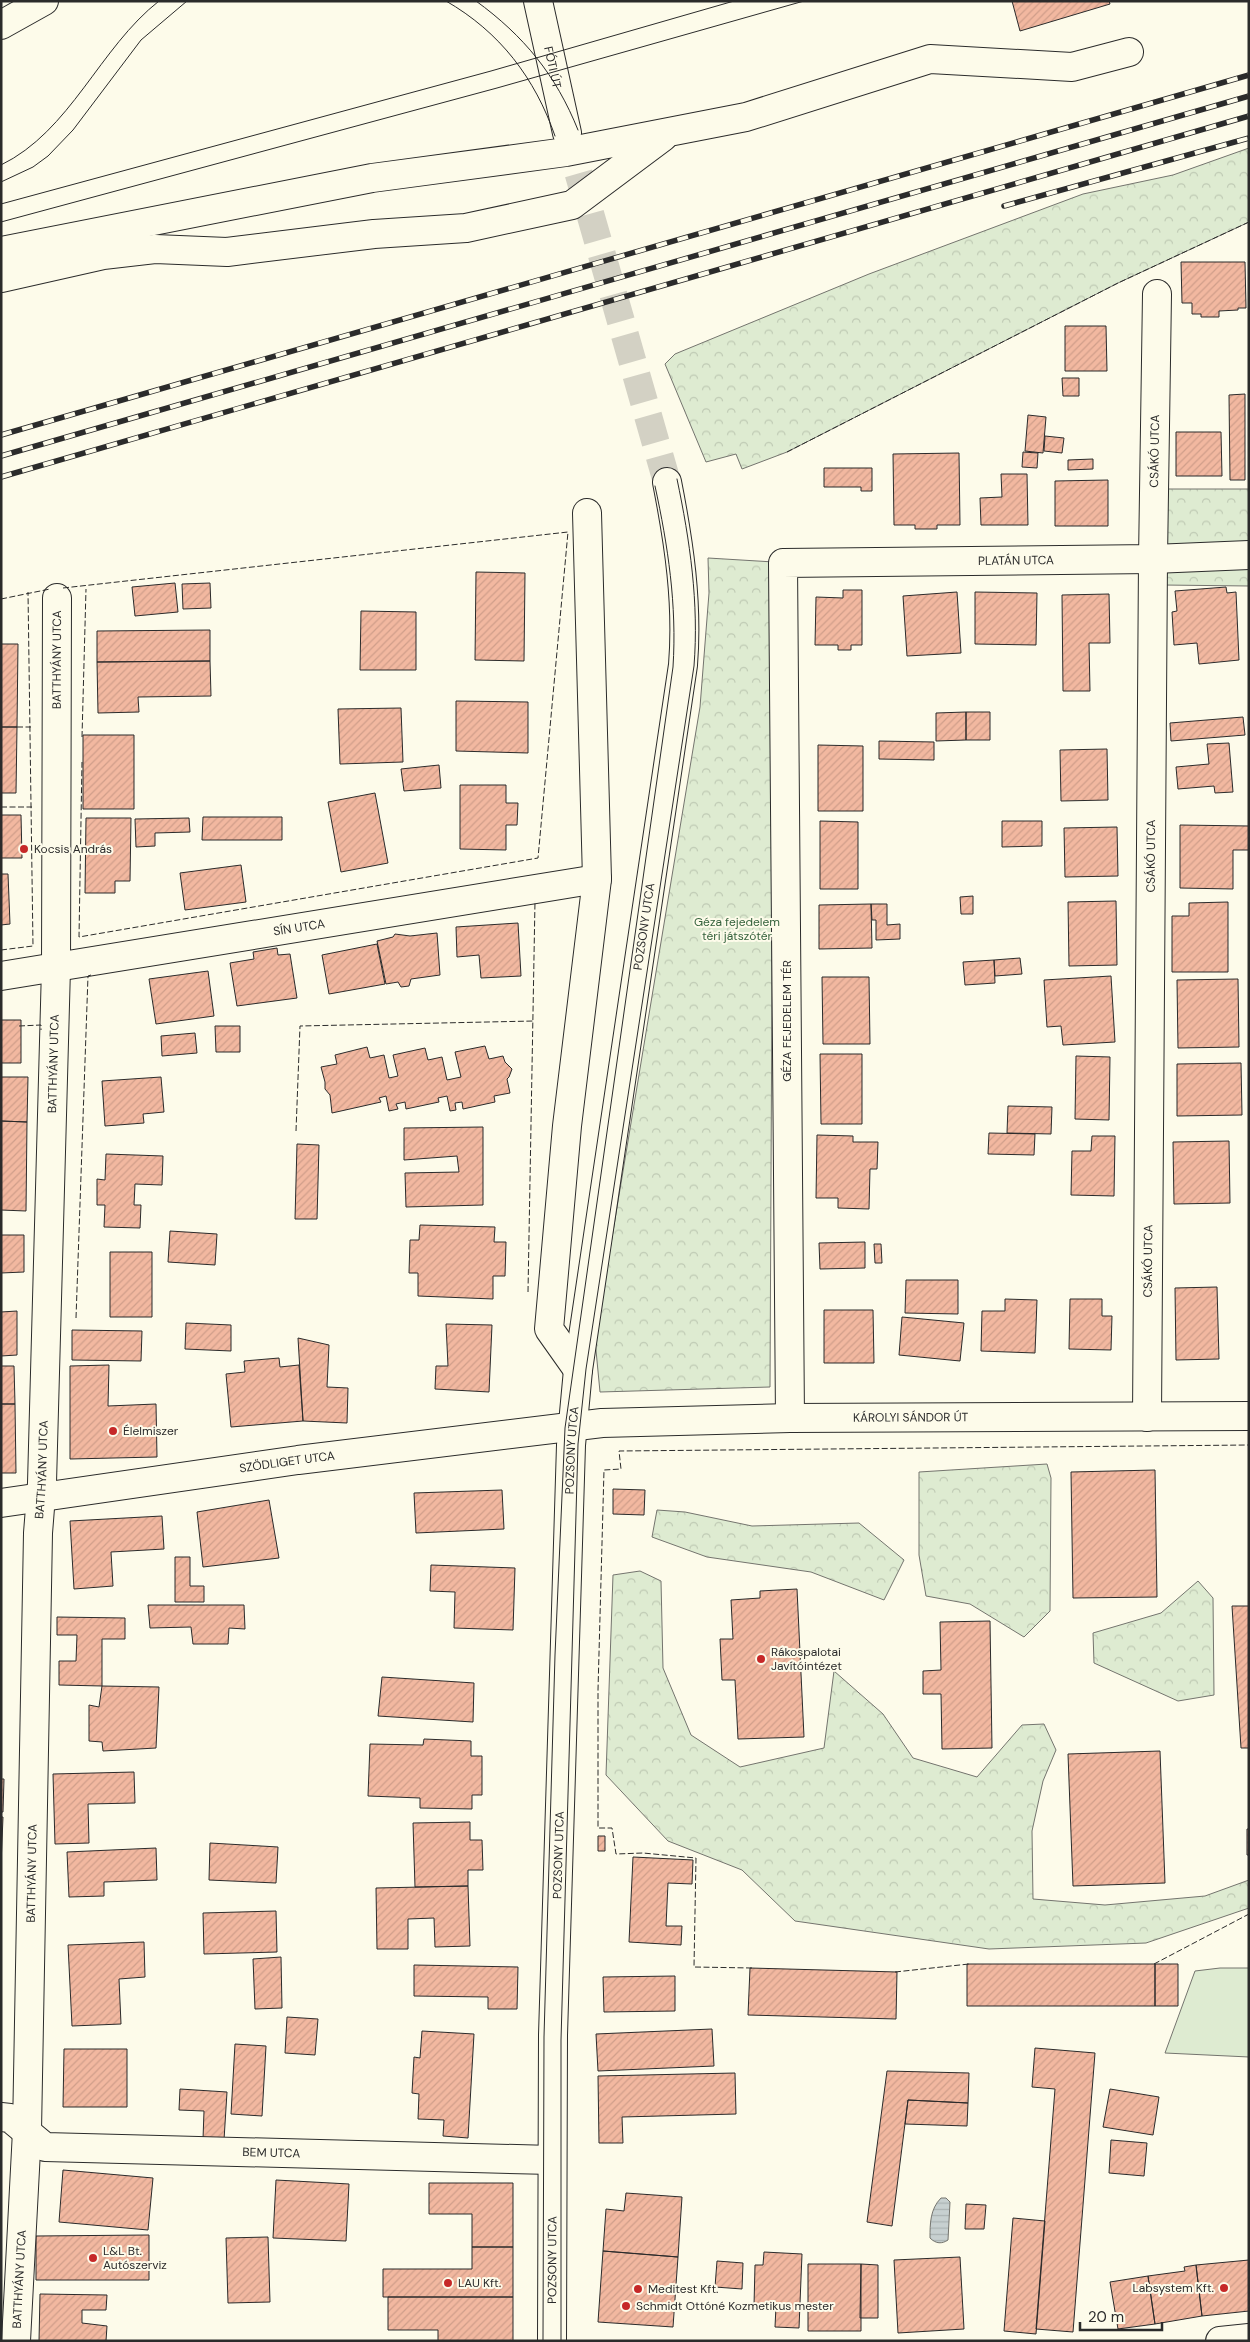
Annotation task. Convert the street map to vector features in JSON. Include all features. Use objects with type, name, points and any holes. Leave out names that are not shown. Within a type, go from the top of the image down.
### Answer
[{"type":"street","points":[[1,25],[44,1]]},
{"type":"street","name":"FÓTI ÚT","points":[[538,1],[567,133]]},
{"type":"street","points":[[1,251],[372,178],[566,152],[746,117],[930,59],[1072,67],[1129,52]]},
{"type":"street","points":[[1,278],[103,255],[155,249],[227,252],[374,234],[466,228],[572,206],[670,132]]},
{"type":"street","name":"CSÁKÓ UTCA","points":[[1147,1417],[1152,558],[1157,294]]},
{"type":"street","name":"POZSONY UTCA","points":[[552,2341],[552,2160],[564,1647],[572,1427],[578,1370],[683,665],[685,640],[684,585],[667,482]]},
{"type":"street","points":[[578,1370],[549,1329],[567,1126],[597,879],[587,512]]},
{"type":"street","name":"PLATÁN UTCA","points":[[783,563],[1249,555]]},
{"type":"street","name":"GÉZA FEJEDELEM TÉR","points":[[783,563],[790,1418]]},
{"type":"street","name":"BATTHYÁNY UTCA","points":[[16,2341],[27,2131],[38,1533],[41,1497],[56,968],[57,598]]},
{"type":"street","name":"SÍN UTCA","points":[[1,976],[597,879]]},
{"type":"street","name":"KÁROLYI SÁNDOR ÚT","points":[[572,1427],[602,1423],[790,1418],[1249,1416]]},
{"type":"street","name":"SZŐDLIGET UTCA","points":[[1,1503],[298,1460],[572,1427]]},
{"type":"street","name":"BEM UTCA","points":[[1,2117],[10,2118],[45,2147],[552,2160]]},
{"type":"street","points":[[1220,2341],[1249,2338]]},
{"type":"green space","points":[[1249,148],[1249,222],[1118,283],[787,452],[742,469],[736,454],[706,462],[665,364],[675,354],[869,274],[1083,194],[1173,175]]},
{"type":"green space","points":[[1164,489],[1249,489],[1249,586],[1163,585]]},
{"type":"green space","name":"Géza fejedelem téri játszótér","points":[[708,558],[774,562],[770,1387],[600,1392],[595,1340],[700,707],[709,593]]},
{"type":"green space","points":[[1047,1464],[1051,1478],[1050,1611],[1024,1637],[970,1604],[926,1596],[919,1555],[919,1472]]},
{"type":"green space","points":[[657,1510],[685,1512],[752,1526],[859,1523],[904,1560],[884,1600],[811,1572],[707,1557],[652,1537]]},
{"type":"green space","points":[[640,1571],[661,1581],[663,1668],[691,1735],[740,1767],[824,1748],[834,1671],[883,1714],[913,1758],[977,1777],[1022,1725],[1044,1724],[1056,1750],[1043,1781],[1032,1831],[1033,1899],[1105,1905],[1205,1896],[1249,1880],[1249,1908],[1146,1943],[989,1949],[795,1921],[742,1870],[668,1841],[606,1775],[613,1575]]},
{"type":"green space","points":[[1198,1581],[1213,1598],[1214,1695],[1178,1701],[1094,1663],[1093,1633],[1161,1613]]},
{"type":"green space","points":[[1220,1968],[1249,1968],[1249,2057],[1165,2053],[1195,1971]]},
{"type":"shaded area","points":[[941,2198],[946,2198],[950,2202],[948,2240],[939,2243],[930,2238],[930,2227],[931,2217],[937,2202]]},
{"type":"building","points":[[1012,1],[1109,1],[1110,4],[1020,31]]},
{"type":"building","points":[[1181,262],[1245,262],[1246,308],[1219,311],[1219,317],[1201,317],[1201,314],[1192,314],[1192,303],[1182,303]]},
{"type":"building","points":[[1065,326],[1106,326],[1107,371],[1065,371]]},
{"type":"building","points":[[1062,378],[1079,378],[1079,396],[1063,396]]},
{"type":"building","points":[[1245,394],[1245,480],[1230,480],[1229,395]]},
{"type":"building","points":[[1028,415],[1046,417],[1043,453],[1025,451]]},
{"type":"building","points":[[1176,432],[1221,432],[1222,476],[1176,476]]},
{"type":"building","points":[[1045,436],[1064,438],[1062,453],[1044,451]]},
{"type":"building","points":[[1023,452],[1038,453],[1037,468],[1022,467]]},
{"type":"building","points":[[959,453],[960,525],[937,525],[937,529],[915,529],[915,525],[894,525],[893,454]]},
{"type":"building","points":[[1093,459],[1093,469],[1068,470],[1068,460]]},
{"type":"building","points":[[824,468],[872,468],[872,491],[861,491],[861,487],[824,487]]},
{"type":"building","points":[[1001,474],[1027,474],[1028,525],[981,525],[980,498],[1002,497]]},
{"type":"building","points":[[1108,480],[1108,526],[1055,526],[1055,481]]},
{"type":"building","points":[[476,572],[525,573],[524,661],[475,660]]},
{"type":"building","points":[[175,583],[178,612],[135,616],[132,587]]},
{"type":"building","points":[[210,583],[211,608],[183,609],[182,584]]},
{"type":"building","points":[[1226,587],[1227,593],[1236,592],[1239,660],[1199,664],[1197,643],[1174,645],[1172,612],[1177,611],[1175,591]]},
{"type":"building","points":[[843,590],[862,590],[862,645],[851,645],[851,650],[838,650],[838,645],[815,645],[816,597],[843,598]]},
{"type":"building","points":[[957,592],[961,653],[907,656],[903,596]]},
{"type":"building","points":[[975,592],[1037,593],[1036,645],[975,644]]},
{"type":"building","points":[[1109,594],[1110,643],[1089,643],[1090,691],[1063,691],[1062,595]]},
{"type":"building","points":[[361,611],[416,612],[416,670],[360,670]]},
{"type":"building","points":[[210,630],[210,661],[97,662],[97,631]]},
{"type":"building","points":[[1,644],[18,644],[17,727],[1,727]]},
{"type":"building","points":[[210,661],[211,696],[138,697],[139,712],[98,713],[97,662]]},
{"type":"building","points":[[456,701],[528,702],[528,753],[456,751]]},
{"type":"building","points":[[401,708],[403,762],[340,764],[338,709]]},
{"type":"building","points":[[966,712],[966,740],[936,741],[936,713]]},
{"type":"building","points":[[966,712],[990,712],[990,740],[966,740]]},
{"type":"building","points":[[1243,717],[1245,735],[1171,741],[1170,723]]},
{"type":"building","points":[[1,727],[17,727],[16,793],[1,793]]},
{"type":"building","points":[[83,735],[134,735],[134,809],[83,809]]},
{"type":"building","points":[[879,741],[934,742],[934,760],[879,759]]},
{"type":"building","points":[[1229,743],[1233,792],[1215,793],[1214,786],[1178,789],[1176,767],[1209,764],[1207,744]]},
{"type":"building","points":[[818,745],[863,746],[863,811],[818,811]]},
{"type":"building","points":[[1107,749],[1108,800],[1061,801],[1060,750]]},
{"type":"building","points":[[439,765],[441,788],[404,791],[401,769]]},
{"type":"building","points":[[460,785],[506,785],[506,803],[518,803],[517,825],[506,825],[506,850],[460,849]]},
{"type":"building","points":[[375,793],[388,863],[341,872],[328,802]]},
{"type":"building","points":[[1,815],[21,815],[22,858],[1,858]]},
{"type":"building","points":[[203,817],[282,817],[282,840],[202,840]]},
{"type":"building","points":[[86,818],[131,818],[130,881],[115,881],[115,893],[85,893]]},
{"type":"building","points":[[189,818],[190,832],[155,833],[155,846],[136,847],[135,819]]},
{"type":"building","points":[[820,821],[858,822],[858,889],[820,889]]},
{"type":"building","points":[[1002,821],[1042,821],[1042,846],[1002,847]]},
{"type":"building","points":[[1180,825],[1249,826],[1249,850],[1233,850],[1233,889],[1180,888]]},
{"type":"building","points":[[1117,827],[1118,876],[1065,877],[1064,828]]},
{"type":"building","points":[[241,865],[246,902],[185,910],[180,873]]},
{"type":"building","points":[[1,874],[8,874],[10,924],[1,925]]},
{"type":"building","points":[[973,896],[973,914],[961,914],[960,897]]},
{"type":"building","points":[[1116,901],[1117,965],[1069,966],[1068,902]]},
{"type":"building","points":[[1228,902],[1228,972],[1172,972],[1172,916],[1189,916],[1189,903]]},
{"type":"building","points":[[871,904],[887,904],[887,925],[900,924],[900,939],[876,940],[876,920],[872,920]]},
{"type":"building","points":[[871,904],[872,948],[819,949],[819,905]]},
{"type":"building","points":[[518,923],[521,976],[481,978],[479,955],[457,957],[456,927]]},
{"type":"building","points":[[437,933],[440,975],[411,979],[409,986],[401,987],[398,982],[386,984],[377,941],[393,937],[395,934],[410,936]]},
{"type":"building","points":[[377,944],[385,984],[329,994],[322,955]]},
{"type":"building","points":[[277,948],[278,955],[290,954],[297,998],[237,1006],[230,963],[254,959],[253,952]]},
{"type":"building","points":[[1020,958],[1022,974],[995,976],[994,960]]},
{"type":"building","points":[[994,960],[995,983],[965,985],[963,962]]},
{"type":"building","points":[[208,971],[214,1016],[156,1024],[149,979]]},
{"type":"building","points":[[1111,976],[1115,1042],[1063,1045],[1061,1026],[1047,1027],[1044,980]]},
{"type":"building","points":[[822,977],[869,977],[870,1044],[823,1044]]},
{"type":"building","points":[[1238,979],[1239,1047],[1178,1048],[1177,980]]},
{"type":"building","points":[[1,1020],[21,1020],[21,1063],[1,1063]]},
{"type":"building","points":[[215,1026],[240,1026],[240,1052],[216,1052]]},
{"type":"building","points":[[195,1033],[197,1053],[162,1056],[161,1036]]},
{"type":"building","points":[[485,1046],[489,1059],[503,1056],[505,1062],[512,1069],[507,1079],[510,1093],[494,1096],[495,1102],[463,1109],[462,1102],[455,1103],[456,1110],[450,1111],[447,1096],[438,1098],[439,1102],[406,1109],[405,1102],[396,1104],[398,1109],[389,1111],[386,1096],[379,1098],[381,1102],[332,1113],[330,1095],[325,1089],[321,1067],[337,1064],[335,1055],[367,1047],[370,1058],[384,1055],[389,1078],[398,1076],[393,1055],[425,1048],[428,1060],[442,1057],[447,1080],[461,1077],[455,1052]]},
{"type":"building","points":[[820,1054],[862,1054],[862,1124],[821,1124]]},
{"type":"building","points":[[1076,1056],[1110,1057],[1109,1120],[1075,1119]]},
{"type":"building","points":[[1241,1063],[1242,1115],[1177,1116],[1177,1064]]},
{"type":"building","points":[[1,1077],[28,1077],[27,1122],[1,1121]]},
{"type":"building","points":[[161,1077],[164,1112],[143,1114],[144,1123],[105,1126],[102,1081]]},
{"type":"building","points":[[1008,1106],[1052,1107],[1051,1134],[1007,1133]]},
{"type":"building","points":[[1,1121],[27,1122],[26,1211],[1,1210]]},
{"type":"building","points":[[483,1127],[483,1205],[406,1207],[405,1173],[459,1172],[457,1156],[404,1160],[404,1128]]},
{"type":"building","points":[[989,1133],[1035,1134],[1034,1155],[988,1154]]},
{"type":"building","points":[[817,1135],[853,1136],[853,1142],[878,1142],[877,1169],[870,1169],[869,1209],[838,1208],[838,1198],[816,1198]]},
{"type":"building","points":[[1092,1136],[1115,1136],[1114,1196],[1071,1195],[1072,1151],[1091,1151]]},
{"type":"building","points":[[1229,1141],[1230,1203],[1174,1204],[1173,1142]]},
{"type":"building","points":[[297,1144],[319,1145],[317,1219],[295,1219]]},
{"type":"building","points":[[106,1154],[163,1156],[162,1185],[135,1184],[134,1205],[141,1205],[140,1228],[104,1227],[105,1205],[97,1205],[97,1179],[105,1180]]},
{"type":"building","points":[[420,1225],[495,1227],[494,1242],[506,1242],[505,1276],[493,1276],[493,1299],[418,1296],[418,1273],[409,1273],[410,1240],[419,1240]]},
{"type":"building","points":[[170,1231],[217,1234],[215,1265],[168,1262]]},
{"type":"building","points":[[1,1235],[24,1235],[24,1272],[1,1273]]},
{"type":"building","points":[[865,1242],[865,1268],[820,1269],[819,1243]]},
{"type":"building","points":[[874,1244],[881,1244],[882,1263],[875,1263]]},
{"type":"building","points":[[110,1252],[152,1252],[152,1317],[110,1317]]},
{"type":"building","points":[[906,1280],[958,1280],[958,1314],[905,1313]]},
{"type":"building","points":[[1217,1287],[1219,1359],[1176,1360],[1175,1288]]},
{"type":"building","points":[[1005,1299],[1037,1300],[1035,1353],[981,1351],[982,1311],[1005,1311]]},
{"type":"building","points":[[1070,1299],[1102,1299],[1102,1316],[1112,1316],[1111,1350],[1069,1349]]},
{"type":"building","points":[[824,1310],[873,1310],[874,1363],[824,1363]]},
{"type":"building","points":[[17,1311],[17,1355],[1,1356],[1,1312]]},
{"type":"building","points":[[902,1317],[964,1323],[960,1361],[899,1355]]},
{"type":"building","points":[[186,1323],[231,1325],[231,1351],[185,1349]]},
{"type":"building","points":[[446,1324],[492,1325],[489,1392],[435,1389],[436,1366],[448,1366]]},
{"type":"building","points":[[72,1330],[142,1331],[141,1361],[72,1360]]},
{"type":"building","points":[[298,1338],[329,1345],[327,1387],[348,1388],[347,1423],[303,1421]]},
{"type":"building","points":[[279,1358],[280,1367],[299,1365],[303,1421],[231,1427],[226,1374],[245,1372],[244,1361]]},
{"type":"building","name":"Élelmiszer","points":[[109,1365],[108,1406],[156,1404],[157,1457],[70,1459],[70,1366]]},
{"type":"building","points":[[1,1366],[14,1366],[15,1404],[1,1404]]},
{"type":"building","points":[[1,1404],[15,1404],[16,1473],[1,1473]]},
{"type":"building","points":[[1155,1470],[1157,1597],[1073,1598],[1071,1472]]},
{"type":"building","points":[[613,1489],[645,1490],[644,1515],[613,1514]]},
{"type":"building","points":[[502,1490],[504,1529],[416,1533],[414,1493]]},
{"type":"building","points":[[269,1500],[279,1558],[203,1567],[197,1512]]},
{"type":"building","points":[[162,1516],[164,1549],[111,1552],[113,1586],[74,1589],[70,1521]]},
{"type":"building","points":[[175,1557],[190,1557],[190,1586],[204,1586],[204,1602],[175,1602]]},
{"type":"building","points":[[431,1565],[515,1568],[513,1630],[454,1628],[455,1592],[430,1591]]},
{"type":"building","name":"Rákospalotai Javítóintézet","points":[[797,1589],[804,1737],[738,1739],[735,1680],[722,1680],[720,1639],[733,1639],[731,1600],[760,1598],[760,1591]]},
{"type":"building","points":[[148,1605],[244,1605],[245,1629],[229,1628],[228,1644],[193,1644],[191,1627],[150,1628]]},
{"type":"building","points":[[1232,1606],[1249,1606],[1249,1748],[1241,1748]]},
{"type":"building","points":[[57,1617],[125,1618],[125,1639],[102,1639],[102,1686],[59,1685],[59,1661],[76,1661],[77,1635],[57,1635]]},
{"type":"building","points":[[990,1621],[992,1748],[942,1749],[941,1694],[923,1694],[923,1671],[941,1670],[940,1622]]},
{"type":"building","points":[[382,1677],[474,1683],[473,1722],[378,1716]]},
{"type":"building","points":[[102,1686],[159,1687],[156,1748],[103,1751],[102,1742],[89,1741],[89,1705],[99,1707]]},
{"type":"building","points":[[424,1739],[471,1741],[471,1756],[482,1756],[482,1795],[472,1795],[472,1809],[420,1808],[420,1798],[368,1796],[370,1744],[423,1745]]},
{"type":"building","points":[[1160,1751],[1165,1883],[1073,1886],[1068,1754]]},
{"type":"building","points":[[134,1772],[135,1803],[88,1804],[89,1843],[55,1844],[53,1774]]},
{"type":"building","points":[[1,1779],[4,1779],[3,1812],[1,1812]]},
{"type":"building","points":[[1,1817],[3,1817],[1,1865]]},
{"type":"building","points":[[470,1822],[470,1840],[482,1840],[483,1870],[468,1870],[468,1886],[415,1887],[413,1823]]},
{"type":"building","points":[[1247,1829],[1249,1829],[1249,1855],[1247,1855]]},
{"type":"building","points":[[598,1836],[605,1836],[605,1851],[598,1851]]},
{"type":"building","points":[[210,1843],[278,1847],[276,1883],[209,1880]]},
{"type":"building","points":[[156,1848],[157,1880],[104,1882],[104,1896],[69,1897],[67,1852]]},
{"type":"building","points":[[633,1857],[693,1860],[692,1884],[668,1883],[666,1926],[682,1926],[681,1945],[629,1942]]},
{"type":"building","points":[[468,1886],[470,1946],[435,1947],[434,1918],[408,1919],[408,1949],[377,1949],[376,1888]]},
{"type":"building","points":[[276,1911],[277,1952],[204,1954],[203,1913]]},
{"type":"building","points":[[144,1942],[145,1977],[119,1979],[121,2024],[72,2026],[68,1945]]},
{"type":"building","points":[[281,1957],[282,2008],[255,2009],[253,1959]]},
{"type":"building","points":[[967,1964],[1155,1964],[1155,2006],[967,2006]]},
{"type":"building","points":[[1155,1964],[1178,1964],[1178,2006],[1155,2006]]},
{"type":"building","points":[[414,1965],[518,1967],[517,2009],[488,2009],[488,1997],[414,1996]]},
{"type":"building","points":[[750,1968],[897,1972],[896,2019],[748,2015]]},
{"type":"building","points":[[675,1976],[675,2011],[604,2012],[603,1977]]},
{"type":"building","points":[[287,2017],[318,2019],[315,2055],[285,2053]]},
{"type":"building","points":[[712,2029],[714,2066],[598,2071],[596,2034]]},
{"type":"building","points":[[422,2031],[474,2034],[468,2138],[443,2136],[444,2120],[418,2119],[419,2094],[412,2093],[414,2057],[420,2058]]},
{"type":"building","points":[[235,2044],[266,2046],[262,2116],[231,2114]]},
{"type":"building","points":[[1035,2048],[1095,2053],[1073,2332],[1036,2329],[1055,2089],[1032,2087]]},
{"type":"building","points":[[64,2049],[127,2049],[127,2107],[63,2107]]},
{"type":"building","points":[[887,2071],[969,2073],[968,2103],[908,2100],[892,2226],[867,2222]]},
{"type":"building","points":[[735,2073],[736,2114],[622,2117],[623,2143],[599,2143],[598,2076]]},
{"type":"building","points":[[180,2089],[227,2092],[224,2140],[203,2139],[204,2111],[179,2110]]},
{"type":"building","points":[[1110,2089],[1159,2097],[1153,2135],[1103,2127]]},
{"type":"building","points":[[908,2100],[968,2103],[967,2126],[905,2124]]},
{"type":"building","points":[[1111,2140],[1147,2143],[1144,2176],[1109,2173]]},
{"type":"building","points":[[63,2170],[153,2178],[148,2230],[59,2222]]},
{"type":"building","points":[[276,2180],[349,2184],[346,2241],[273,2238]]},
{"type":"building","points":[[429,2183],[513,2183],[513,2247],[472,2247],[472,2214],[429,2214]]},
{"type":"building","points":[[626,2193],[682,2197],[678,2257],[603,2251],[606,2209],[624,2211]]},
{"type":"building","points":[[966,2204],[986,2205],[984,2229],[965,2229]]},
{"type":"building","points":[[1013,2218],[1045,2221],[1036,2334],[1004,2331]]},
{"type":"building","name":"L&L Bt. Autószerviz","points":[[149,2235],[149,2280],[36,2280],[36,2236]]},
{"type":"building","points":[[268,2237],[270,2302],[228,2303],[226,2238]]},
{"type":"building","name":"LAU Kft.","points":[[472,2247],[513,2247],[513,2297],[383,2297],[383,2269],[472,2269]]},
{"type":"building","name":"Meditest Kft.","points":[[603,2251],[678,2257],[673,2327],[598,2322]]},
{"type":"building","points":[[764,2252],[802,2254],[799,2328],[775,2327],[776,2306],[754,2306],[755,2265],[763,2265]]},
{"type":"building","points":[[960,2257],[964,2329],[898,2333],[894,2260]]},
{"type":"building","name":"Labsystem Kft.","points":[[1249,2260],[1249,2311],[1202,2316],[1196,2265]]},
{"type":"building","points":[[717,2261],[743,2263],[742,2289],[715,2287]]},
{"type":"building","points":[[808,2264],[861,2264],[861,2331],[808,2331]]},
{"type":"building","points":[[861,2264],[878,2265],[878,2318],[860,2318]]},
{"type":"building","points":[[1196,2265],[1202,2316],[1155,2324],[1148,2276],[1185,2271],[1184,2267]]},
{"type":"building","points":[[1148,2276],[1155,2324],[1118,2329],[1110,2282]]},
{"type":"building","points":[[40,2294],[107,2295],[106,2310],[82,2310],[82,2323],[107,2326],[106,2341],[39,2341]]},
{"type":"building","points":[[388,2297],[513,2297],[513,2341],[438,2341],[438,2330],[388,2330]]},
{"type":"tunnel","points":[[567,133],[667,482]]},
{"type":"tram line","points":[[1,165],[25,150],[47,132],[66,111],[119,42],[138,20],[159,1]]},
{"type":"tram line","points":[[1,182],[33,167],[48,156],[73,130],[141,40],[187,1]]},
{"type":"tram line","points":[[446,1],[483,27],[513,58],[537,95],[555,136]]},
{"type":"tram line","points":[[476,1],[509,28],[537,58],[560,92],[578,130]]},
{"type":"tram line","points":[[1,204],[491,71],[734,1]]},
{"type":"tram line","points":[[1,222],[497,88],[804,1]]},
{"type":"tram line","points":[[561,2341],[561,2040],[578,1444],[586,1369],[694,666],[695,619],[692,572],[677,479]]},
{"type":"tram line","points":[[543,2341],[544,2037],[555,1655],[565,1428],[673,667],[674,621],[670,576],[655,486]]},
{"type":"railway","points":[[1,435],[1249,75]]},
{"type":"railway","points":[[1,456],[1249,96]]},
{"type":"railway","points":[[1,477],[1249,116]]},
{"type":"railway","points":[[1004,206],[1249,138]]},
{"type":"fence","points":[[787,452],[1118,283],[1249,222]]},
{"type":"fence","points":[[63,588],[568,532],[538,858],[79,937],[82,762]]},
{"type":"fence","points":[[1,599],[50,589]]},
{"type":"fence","points":[[82,737],[86,589]]},
{"type":"fence","points":[[1,950],[33,946],[28,592]]},
{"type":"fence","points":[[17,727],[31,727]]},
{"type":"fence","points":[[1,807],[32,807]]},
{"type":"fence","points":[[528,1292],[535,901]]},
{"type":"fence","points":[[76,1318],[88,976],[91,975]]},
{"type":"fence","points":[[296,1131],[300,1026],[534,1021]]},
{"type":"fence","points":[[19,1026],[41,1025],[41,1030]]},
{"type":"fence","points":[[752,1968],[694,1967],[696,1858],[643,1853],[616,1854],[612,1828],[598,1828],[598,1690],[604,1470],[621,1469],[619,1451],[1249,1445]]},
{"type":"fence","points":[[1154,1964],[1249,1914]]},
{"type":"fence","points":[[895,1972],[969,1964]]},
{"type":"place","name":"Kocsis András","points":[[24,849]]},
{"type":"place","name":"Élelmiszer","points":[[113,1431]]},
{"type":"place","name":"Rákospalotai Javítóintézet","points":[[761,1659]]},
{"type":"place","name":"L&L Bt. Autószerviz","points":[[93,2258]]},
{"type":"place","name":"LAU Kft.","points":[[448,2283]]},
{"type":"place","name":"Labsystem Kft.","points":[[1224,2288]]},
{"type":"place","name":"Meditest Kft.","points":[[638,2289]]},
{"type":"place","name":"Schmidt Ottóné Kozmetikus mester","points":[[626,2306]]}]
